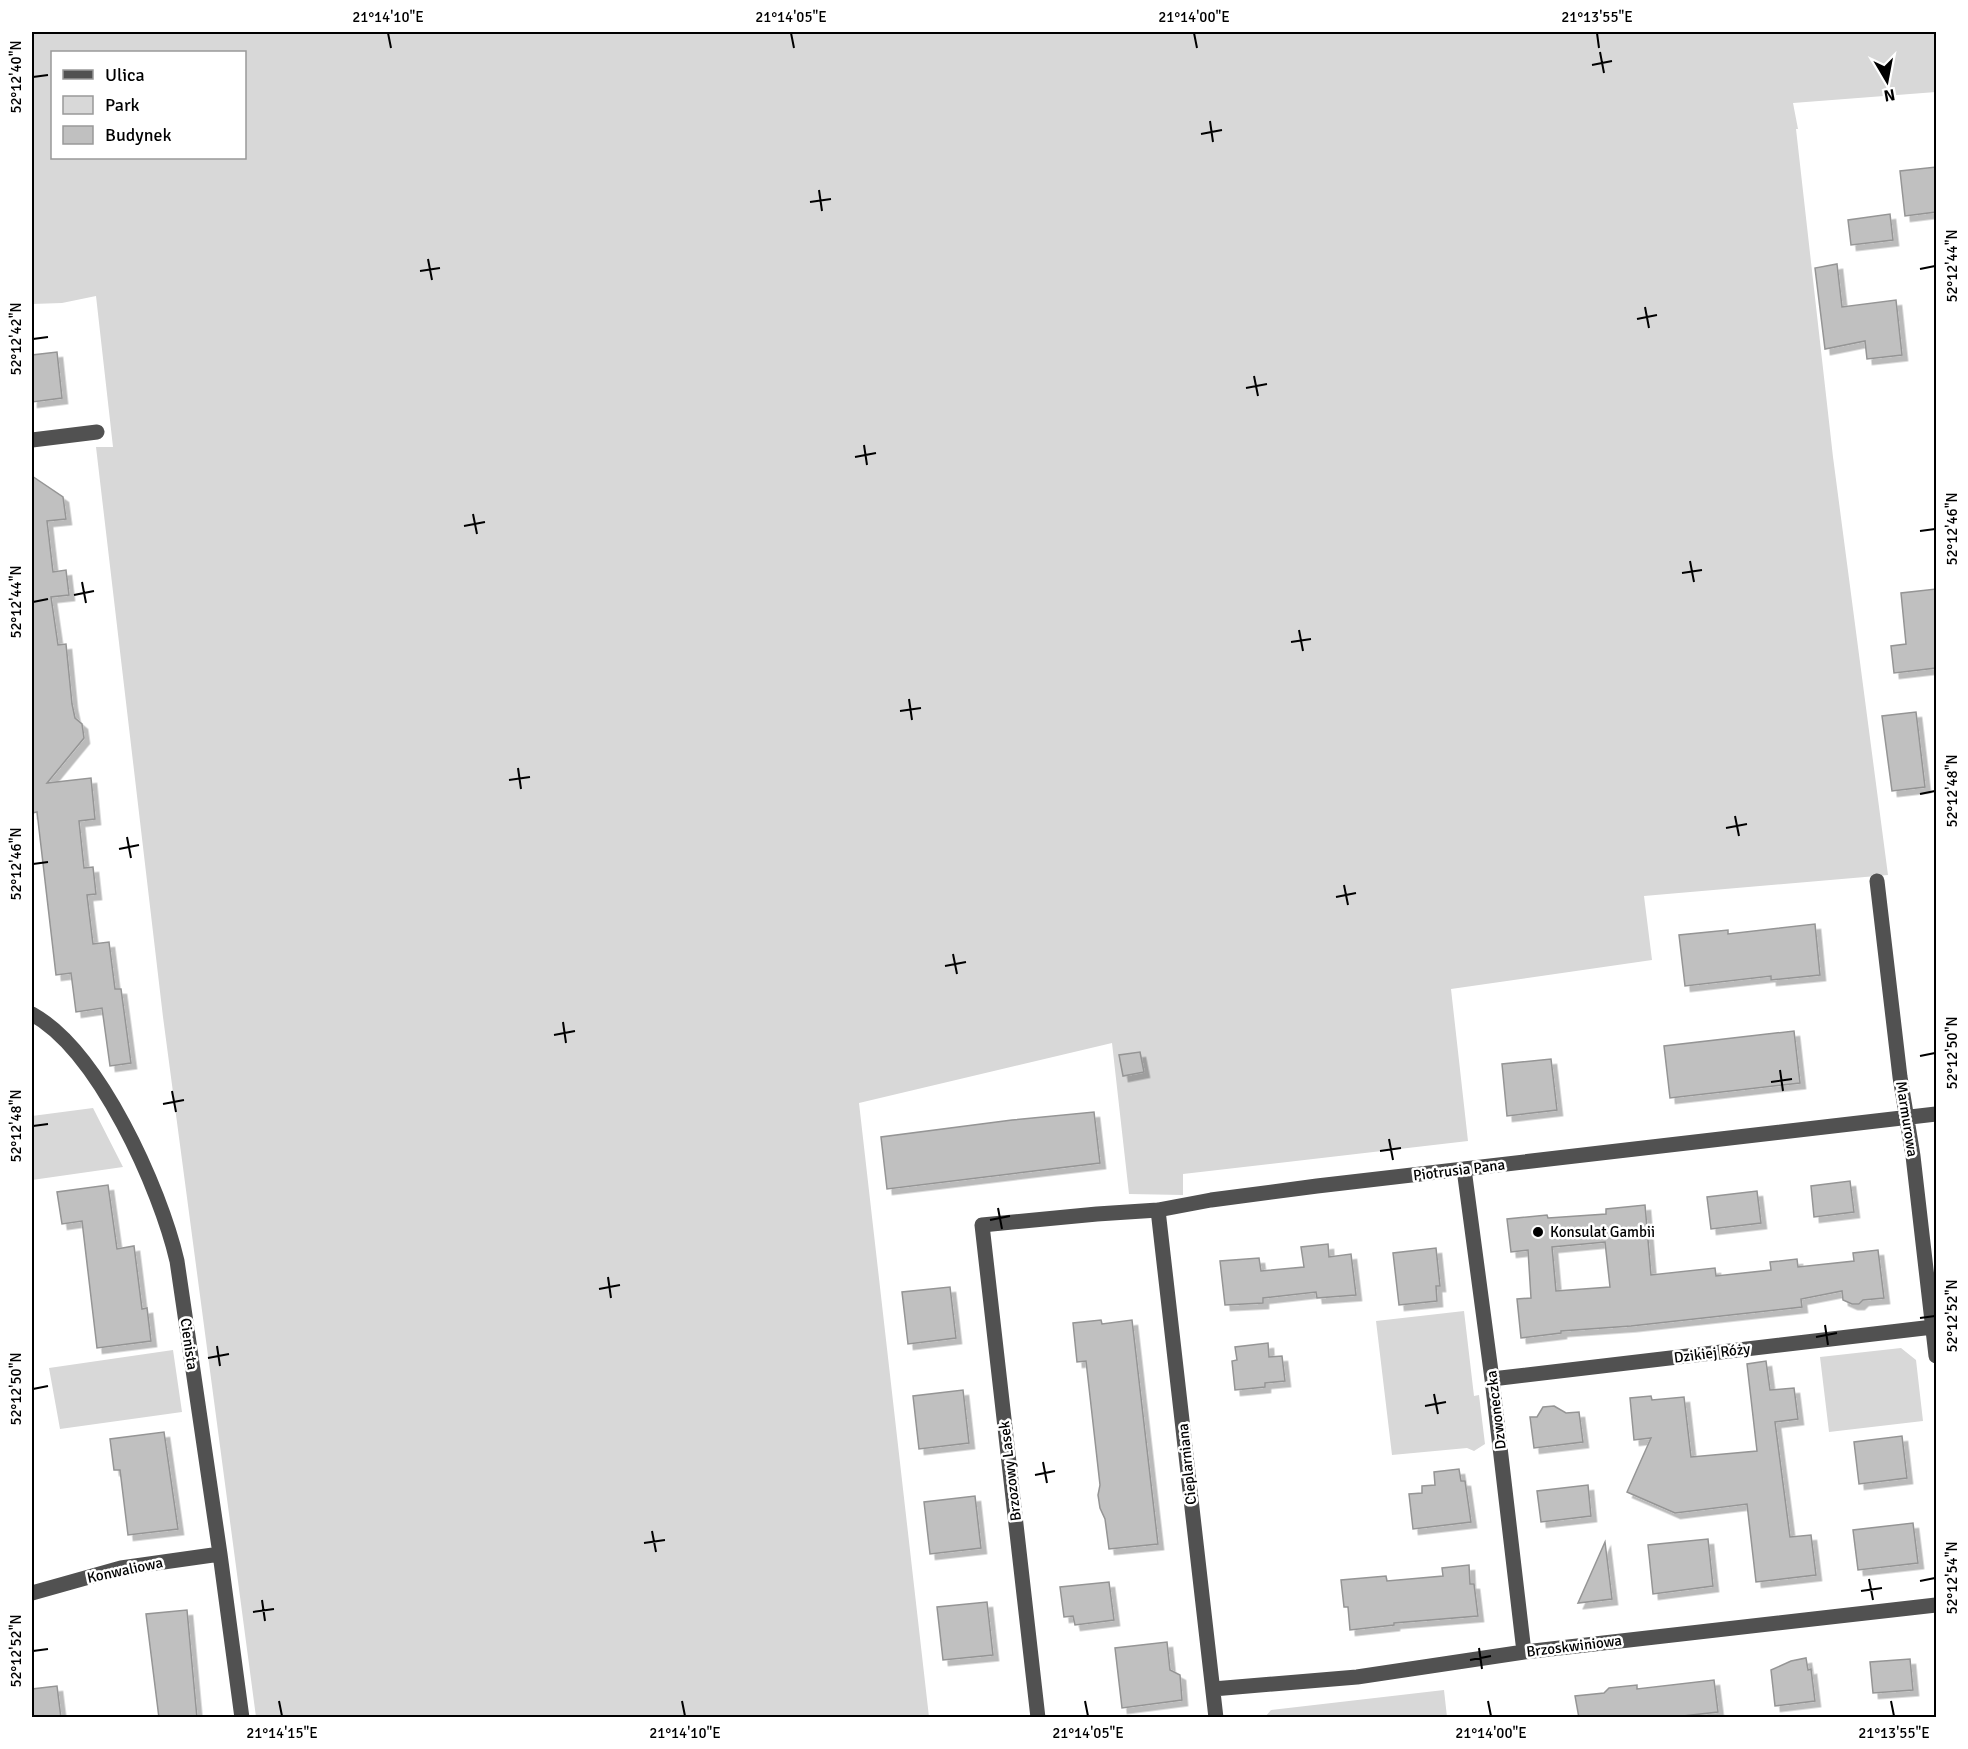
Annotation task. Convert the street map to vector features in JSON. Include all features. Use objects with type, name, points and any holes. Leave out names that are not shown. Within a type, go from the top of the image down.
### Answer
[{"type":"street","points":[[32,440],[97,432]]},
{"type":"street","name":"Marmurowa","points":[[1877,882],[1900,1077],[1913,1156],[1936,1356]]},
{"type":"street","name":"Cienista","points":[[32,1014],[63,1039],[99,1085],[123,1122],[142,1160],[164,1215],[177,1261],[242,1718]]},
{"type":"street","name":"Piotrusia Pana","points":[[982,1225],[1158,1210],[1211,1200],[1317,1186],[1936,1114]]},
{"type":"street","name":"Dzwoneczka","points":[[1464,1169],[1492,1379],[1524,1652]]},
{"type":"street","name":"Cieplarniana","points":[[1158,1210],[1216,1718]]},
{"type":"street","name":"Brzozowy Lasek","points":[[982,1225],[1038,1718]]},
{"type":"street","name":"Dzikiej Róży","points":[[1492,1379],[1933,1327]]},
{"type":"street","name":"Konwaliowa","points":[[32,1593],[121,1568],[220,1554]]},
{"type":"street","name":"Brzoskwiniowa","points":[[1213,1689],[1357,1677],[1524,1652],[1936,1605]]},
{"type":"green space","points":[[32,32],[1936,32],[1936,92],[1793,103],[1798,129],[1796,129],[1833,457],[1888,875],[1644,896],[1652,960],[1451,989],[1468,1141],[1183,1174],[1183,1195],[1129,1194],[1112,1043],[859,1103],[929,1717],[256,1717],[163,1017],[96,447],[113,447],[96,296],[62,303],[32,304]]},
{"type":"green space","points":[[93,1108],[123,1167],[32,1180],[32,1116]]},
{"type":"green space","points":[[1464,1311],[1474,1396],[1479,1395],[1485,1444],[1474,1451],[1467,1448],[1392,1455],[1376,1321]]},
{"type":"green space","points":[[1901,1348],[1916,1360],[1923,1421],[1829,1432],[1820,1357]]},
{"type":"green space","points":[[173,1350],[182,1412],[60,1429],[49,1368]]},
{"type":"green space","points":[[1444,1690],[1447,1717],[1265,1717],[1271,1710]]},
{"type":"building","points":[[1936,167],[1936,212],[1905,216],[1900,171]]},
{"type":"building","points":[[1890,214],[1893,240],[1851,245],[1848,220]]},
{"type":"building","points":[[1837,264],[1842,307],[1896,300],[1902,355],[1867,359],[1865,341],[1825,349],[1815,268]]},
{"type":"building","points":[[57,352],[62,398],[32,402],[32,355]]},
{"type":"building","points":[[32,476],[63,497],[66,519],[47,521],[53,572],[66,570],[69,595],[51,597],[58,645],[66,644],[75,718],[82,724],[84,738],[47,783],[91,778],[95,819],[79,821],[84,868],[93,867],[96,894],[87,895],[93,944],[109,942],[115,989],[121,989],[131,1063],[110,1066],[102,1008],[76,1012],[71,973],[56,975],[37,812],[32,813]]},
{"type":"building","points":[[1936,589],[1936,668],[1894,673],[1891,646],[1906,644],[1901,593]]},
{"type":"building","points":[[1916,712],[1925,787],[1892,791],[1882,716]]},
{"type":"building","points":[[1815,924],[1820,975],[1771,980],[1771,976],[1685,986],[1679,935],[1728,930],[1728,934]]},
{"type":"building","points":[[1794,1031],[1800,1083],[1670,1098],[1664,1046]]},
{"type":"building","points":[[1140,1052],[1144,1072],[1123,1076],[1119,1055]]},
{"type":"building","points":[[1551,1059],[1557,1110],[1507,1116],[1502,1064]]},
{"type":"building","points":[[1094,1112],[1100,1163],[887,1189],[881,1137]]},
{"type":"building","points":[[1850,1181],[1854,1212],[1814,1217],[1811,1186]]},
{"type":"building","points":[[108,1185],[117,1249],[134,1246],[142,1309],[147,1308],[151,1341],[97,1348],[82,1221],[62,1224],[57,1192]]},
{"type":"building","points":[[1757,1191],[1761,1223],[1711,1229],[1707,1197]]},
{"type":"building","points":[[1645,1205],[1651,1275],[1715,1268],[1716,1276],[1771,1270],[1770,1262],[1797,1259],[1798,1267],[1854,1261],[1853,1253],[1878,1250],[1884,1298],[1863,1300],[1859,1304],[1852,1304],[1843,1300],[1842,1291],[1801,1299],[1802,1307],[1631,1326],[1561,1331],[1561,1333],[1521,1338],[1517,1299],[1531,1298],[1528,1250],[1511,1252],[1507,1219],[1547,1215],[1548,1218],[1606,1214],[1606,1209]],"holes":[[[1605,1242],[1610,1287],[1556,1291],[1552,1247]]]},
{"type":"building","points":[[1328,1244],[1329,1257],[1351,1254],[1356,1295],[1317,1298],[1316,1292],[1263,1298],[1263,1303],[1225,1305],[1220,1261],[1259,1258],[1261,1271],[1304,1267],[1301,1247]]},
{"type":"building","points":[[1436,1248],[1440,1286],[1436,1286],[1437,1301],[1399,1305],[1393,1253]]},
{"type":"building","points":[[950,1287],[956,1338],[908,1344],[902,1292]]},
{"type":"building","points":[[1101,1320],[1102,1324],[1132,1320],[1158,1544],[1109,1549],[1105,1519],[1098,1495],[1100,1485],[1086,1361],[1077,1362],[1073,1323]]},
{"type":"building","points":[[1268,1343],[1269,1357],[1282,1356],[1285,1381],[1265,1383],[1265,1387],[1235,1390],[1232,1361],[1237,1360],[1235,1347]]},
{"type":"building","points":[[1766,1361],[1770,1390],[1794,1388],[1798,1419],[1775,1422],[1790,1537],[1811,1535],[1816,1575],[1756,1582],[1747,1504],[1675,1513],[1627,1492],[1651,1438],[1634,1440],[1630,1398],[1651,1396],[1652,1400],[1684,1397],[1691,1457],[1757,1451],[1747,1364]]},
{"type":"building","points":[[963,1390],[969,1443],[919,1449],[913,1396]]},
{"type":"building","points":[[1554,1406],[1566,1413],[1579,1412],[1583,1442],[1534,1448],[1530,1417],[1537,1417],[1543,1407]]},
{"type":"building","points":[[164,1432],[178,1529],[128,1535],[120,1470],[114,1470],[110,1439]]},
{"type":"building","points":[[1902,1436],[1907,1478],[1859,1484],[1854,1442]]},
{"type":"building","points":[[1459,1469],[1461,1481],[1465,1481],[1471,1522],[1413,1529],[1409,1494],[1422,1493],[1422,1486],[1435,1485],[1434,1472]]},
{"type":"building","points":[[1588,1485],[1591,1516],[1541,1522],[1537,1491]]},
{"type":"building","points":[[975,1496],[981,1548],[930,1554],[924,1502]]},
{"type":"building","points":[[1913,1523],[1918,1563],[1858,1570],[1853,1530]]},
{"type":"building","points":[[1708,1539],[1713,1586],[1653,1594],[1648,1545]]},
{"type":"building","points":[[1605,1542],[1612,1599],[1578,1603]]},
{"type":"building","points":[[1469,1565],[1470,1584],[1474,1584],[1478,1616],[1394,1623],[1394,1625],[1350,1630],[1348,1607],[1344,1607],[1341,1580],[1386,1576],[1387,1581],[1443,1576],[1442,1568]]},
{"type":"building","points":[[1109,1582],[1114,1620],[1075,1625],[1073,1616],[1064,1617],[1060,1587]]},
{"type":"building","points":[[987,1602],[993,1655],[943,1660],[937,1607]]},
{"type":"building","points":[[187,1610],[197,1718],[159,1718],[146,1614]]},
{"type":"building","points":[[1167,1642],[1170,1670],[1180,1675],[1182,1700],[1122,1708],[1115,1648]]},
{"type":"building","points":[[1806,1658],[1808,1670],[1811,1669],[1815,1701],[1775,1706],[1771,1670],[1791,1661]]},
{"type":"building","points":[[1910,1659],[1913,1690],[1873,1693],[1870,1662]]},
{"type":"building","points":[[1714,1680],[1718,1712],[1665,1718],[1579,1718],[1575,1696],[1604,1693],[1609,1688],[1637,1685],[1637,1689]]},
{"type":"building","points":[[57,1686],[61,1718],[32,1718],[32,1689]]},
{"type":"place","name":"Konsulat Gambii","points":[[1538,1232]]}]
